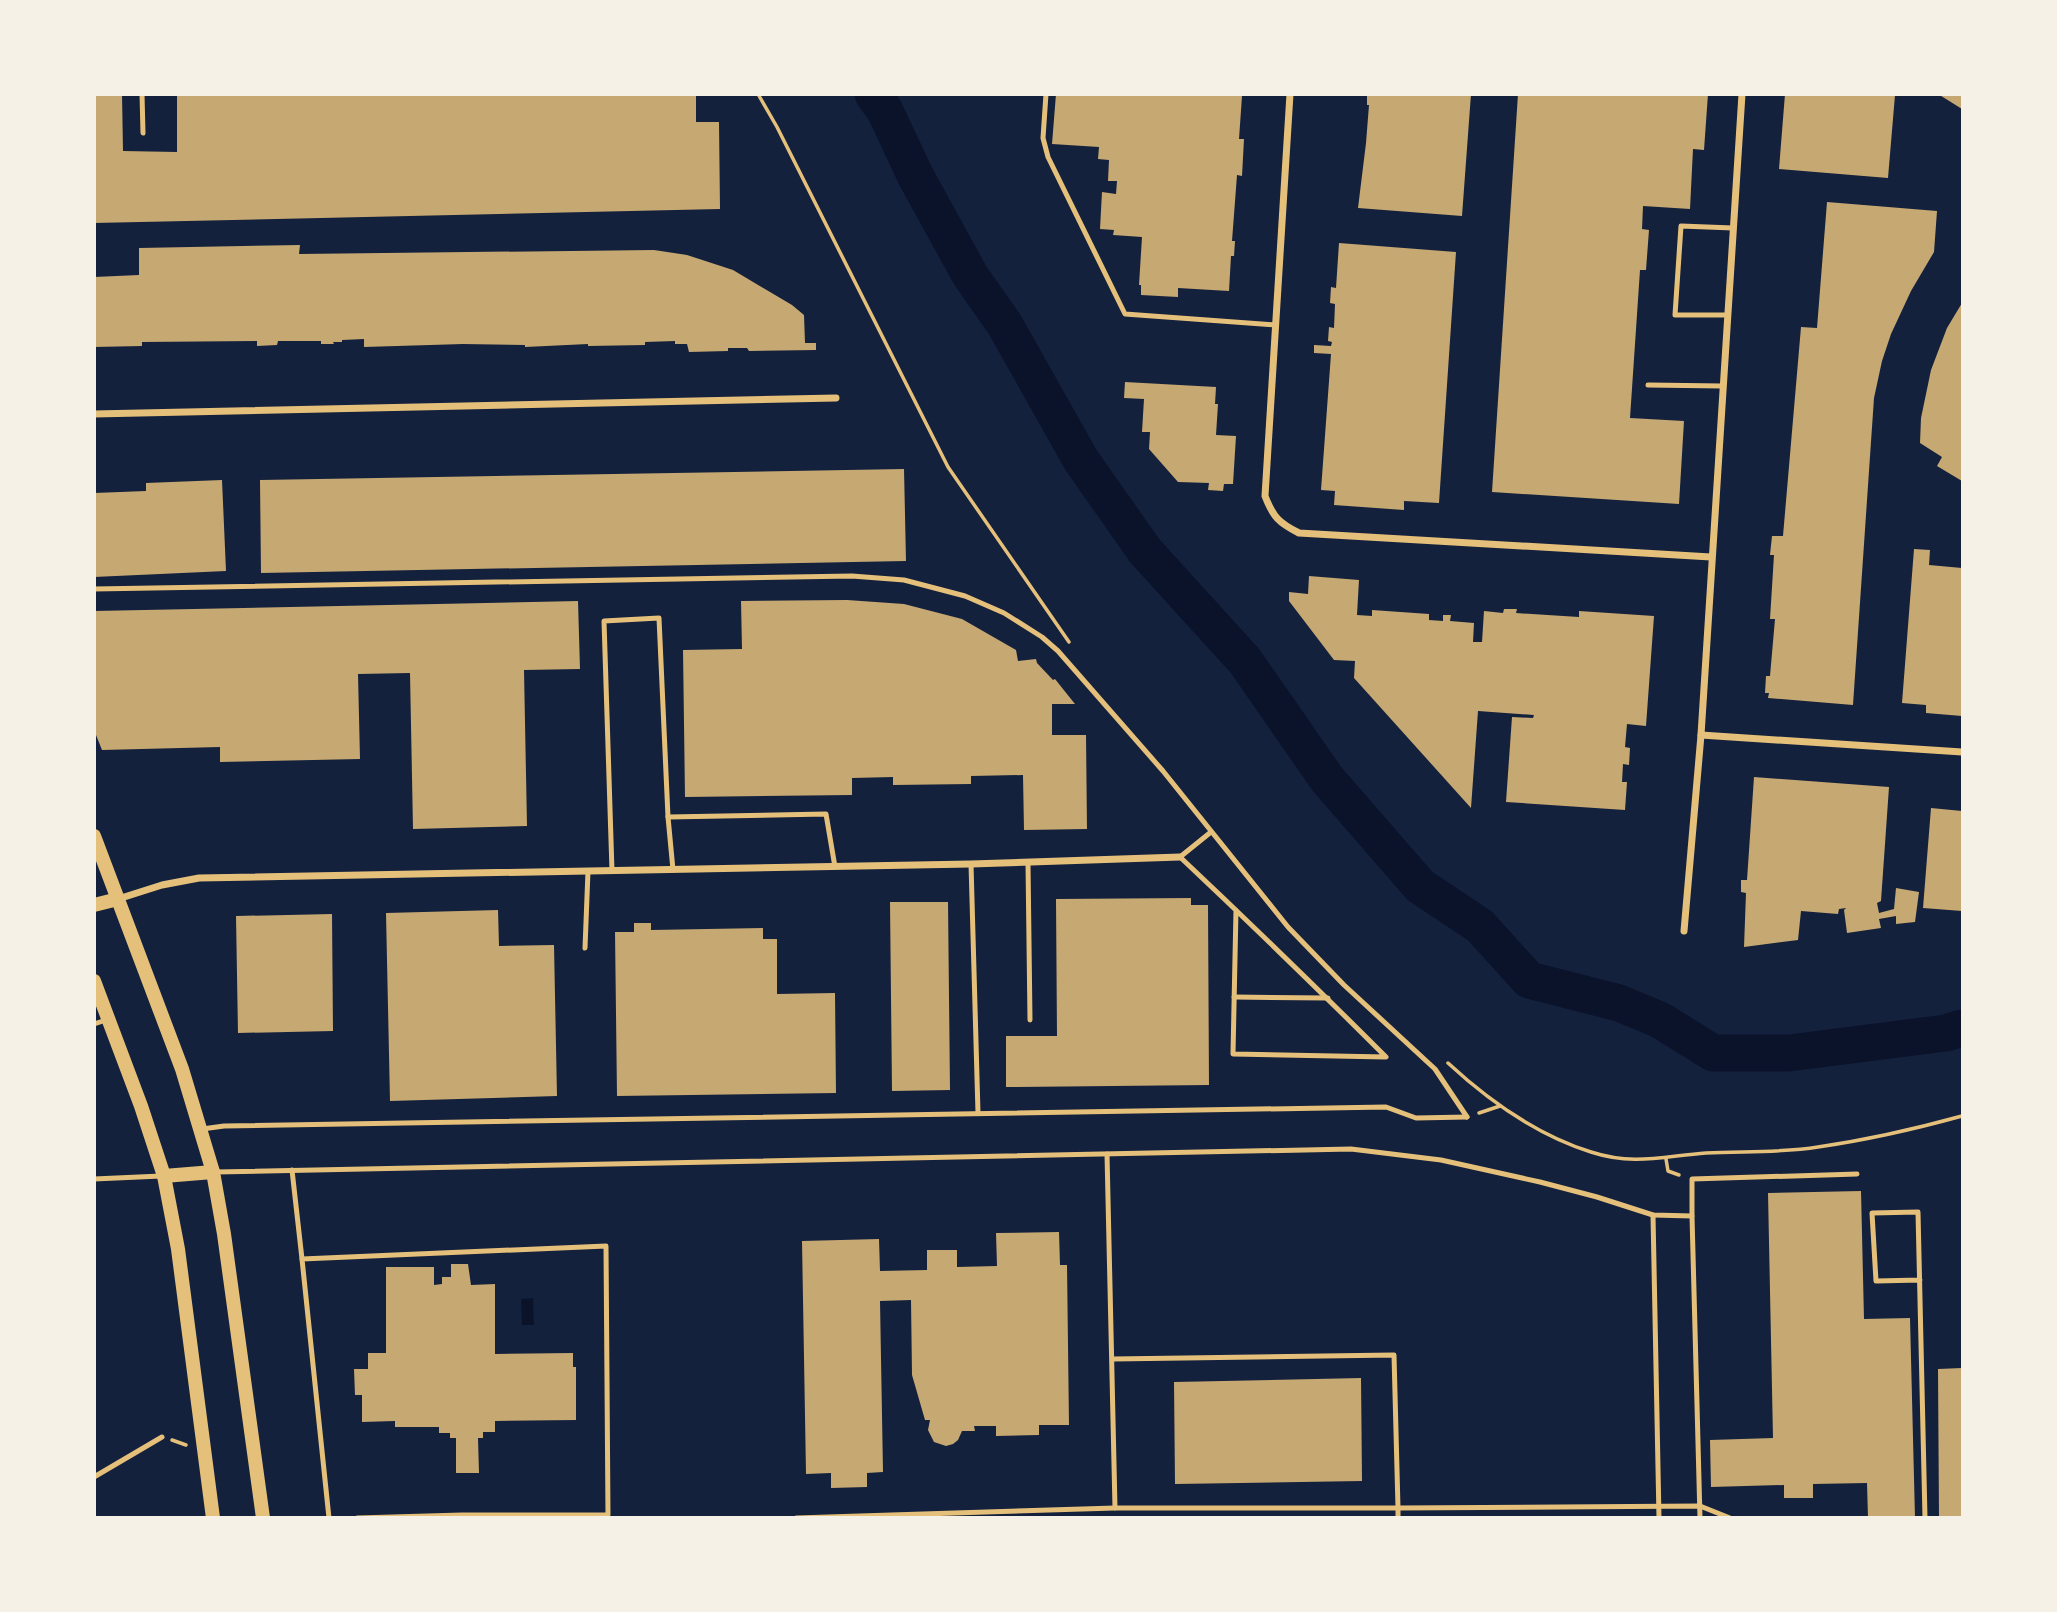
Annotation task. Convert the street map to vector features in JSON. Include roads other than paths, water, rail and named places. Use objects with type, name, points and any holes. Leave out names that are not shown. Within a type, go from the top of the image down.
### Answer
[{"type":"main road","points":[[94,836],[182,1069],[213,1172],[263,1517]]},
{"type":"main road","points":[[94,905],[118,899]]},
{"type":"main road","points":[[94,981],[164,1176],[178,1250],[213,1517]]},
{"type":"main road","points":[[164,1176],[213,1172]]},
{"type":"street","points":[[1290,94],[1265,496],[1272,513],[1283,524],[1299,533],[1711,557]]},
{"type":"street","points":[[1684,931],[1701,735],[1742,94]]},
{"type":"street","points":[[94,414],[836,398]]},
{"type":"street","points":[[1701,735],[1962,752]]},
{"type":"street","points":[[118,899],[162,885],[199,878],[1028,863],[1180,857]]},
{"type":"lane","points":[[142,94],[143,133]]},
{"type":"lane","points":[[1046,94],[1043,138],[1048,157],[1125,314],[1276,325]]},
{"type":"lane","points":[[1727,315],[1675,314],[1681,226],[1733,228]]},
{"type":"lane","points":[[1648,385],[1723,386]]},
{"type":"lane","points":[[94,589],[852,576],[904,580],[964,596],[1004,613],[1042,637],[1076,670],[1163,771],[1288,927],[1345,985],[1435,1069],[1467,1117],[1416,1118],[1386,1107],[238,1126],[201,1130]]},
{"type":"lane","points":[[612,871],[604,621],[659,618],[673,870]]},
{"type":"lane","points":[[668,817],[827,814],[835,867]]},
{"type":"lane","points":[[1211,832],[1180,857],[1236,910],[1328,998],[1386,1057],[1233,1054],[1236,910]]},
{"type":"lane","points":[[1028,863],[1030,1020]]},
{"type":"lane","points":[[971,864],[978,1113]]},
{"type":"lane","points":[[585,948],[588,871]]},
{"type":"lane","points":[[1234,997],[1328,998]]},
{"type":"lane","points":[[94,1024],[109,1018]]},
{"type":"lane","points":[[213,1172],[1351,1149],[1441,1160],[1540,1182],[1653,1215],[1692,1216]]},
{"type":"lane","points":[[1107,1154],[1115,1508]]},
{"type":"lane","points":[[292,1170],[329,1517]]},
{"type":"lane","points":[[1700,1517],[1692,1178],[1857,1174]]},
{"type":"lane","points":[[94,1179],[164,1176]]},
{"type":"lane","points":[[1920,1280],[1876,1281],[1872,1213],[1918,1212],[1920,1280],[1925,1517]]},
{"type":"lane","points":[[1653,1215],[1659,1517]]},
{"type":"lane","points":[[302,1259],[606,1246],[608,1516],[357,1517]]},
{"type":"lane","points":[[1113,1359],[1394,1355],[1398,1517]]},
{"type":"lane","points":[[94,1478],[162,1437]]},
{"type":"lane","points":[[796,1517],[930,1516],[1115,1508],[1700,1506],[1730,1517]]},
{"type":"water","points":[[533,1298],[534,1325],[522,1325],[521,1299]]},
{"type":"waterway","points":[[873,94],[885,111],[915,175],[970,275],[1005,325],[1081,460],[1145,551],[1245,661],[1327,779],[1420,886],[1480,926],[1529,980],[1619,1003],[1660,1020],[1713,1053],[1789,1053],[1946,1033],[1962,1028]]}]
